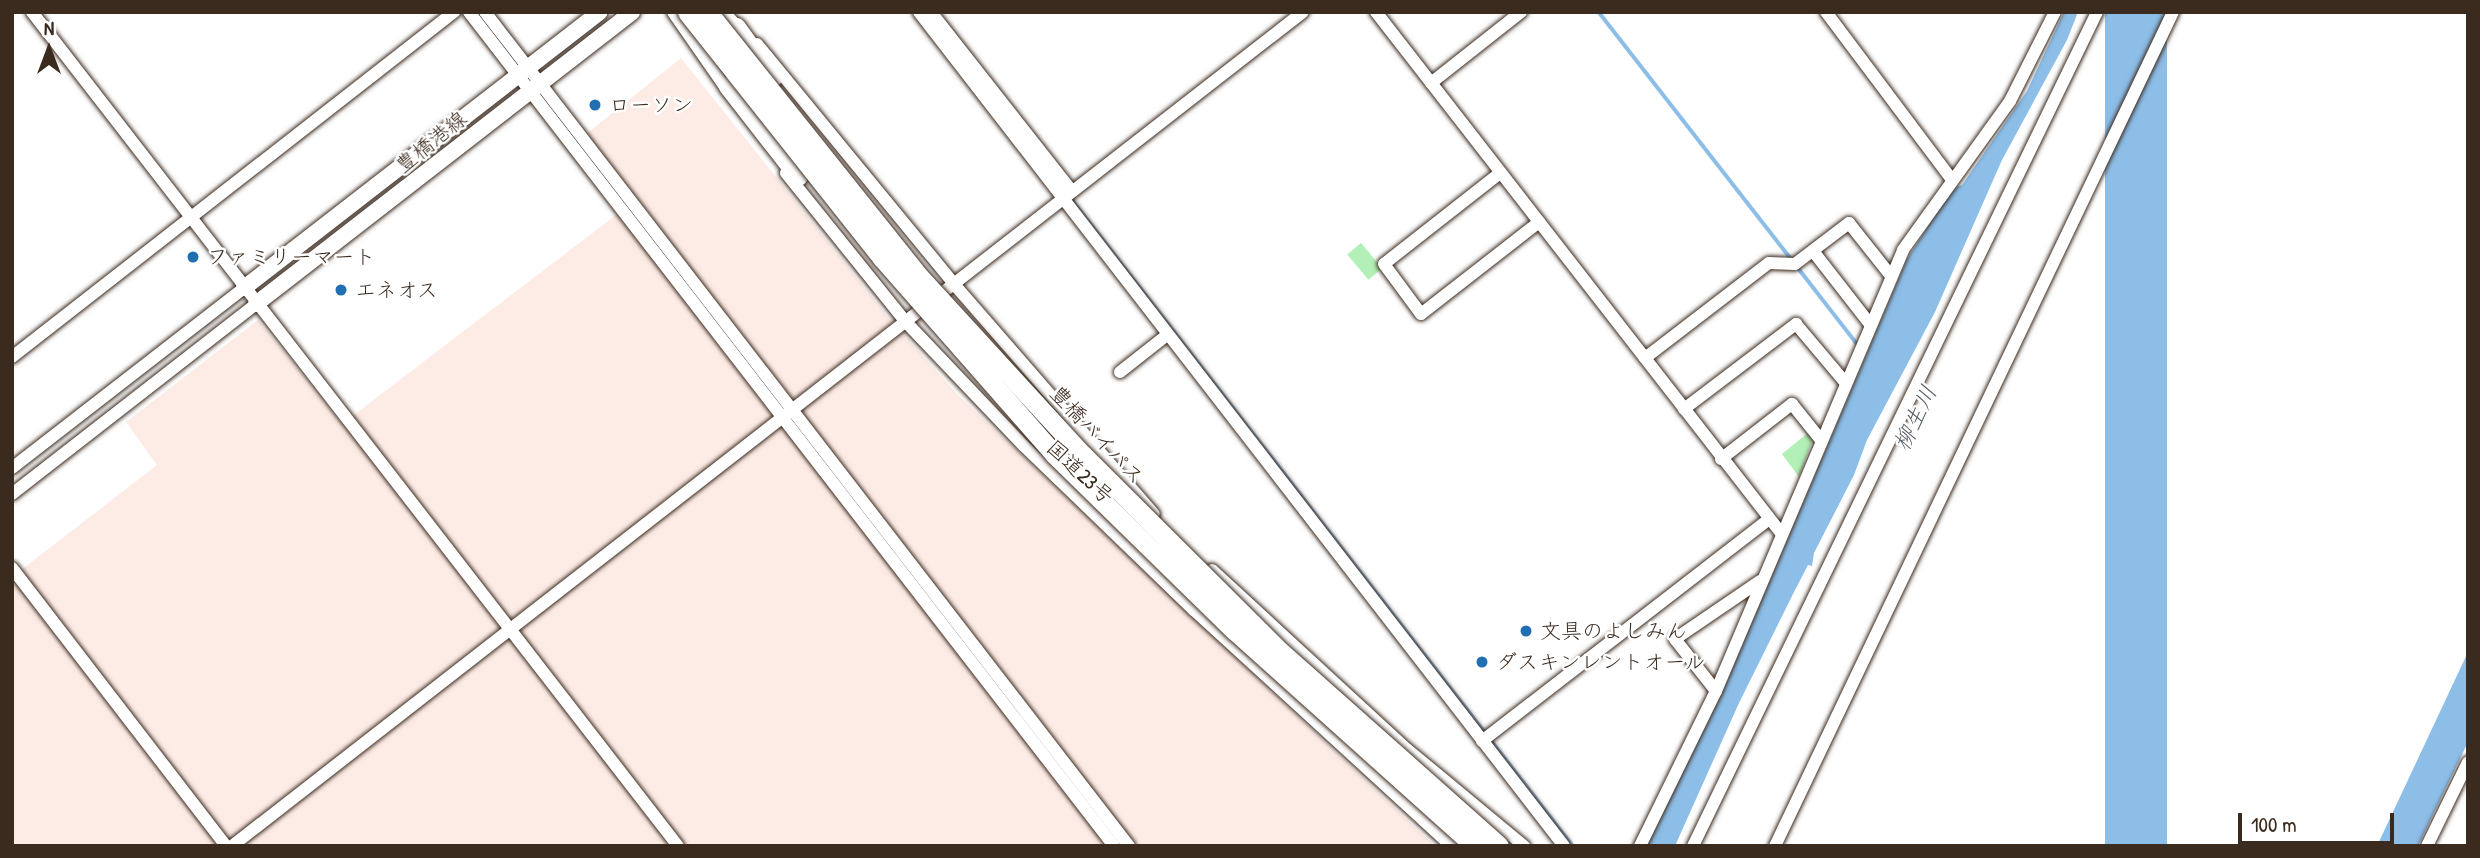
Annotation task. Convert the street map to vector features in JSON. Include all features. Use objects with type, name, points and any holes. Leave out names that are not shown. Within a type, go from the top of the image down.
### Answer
[{"type":"highway","name":"豊橋バイパス","points":[[687,12],[838,204],[1054,454],[1235,631],[1475,846]]},
{"type":"highway","name":"豊橋バイパス","points":[[708,12],[916,273],[1151,525],[1282,653],[1499,846]]},
{"type":"highway","points":[[730,20],[830,152],[1043,411]]},
{"type":"highway","points":[[727,86],[945,351],[1054,454]]},
{"type":"main road","name":"豊橋港線","points":[[244,288],[600,12]]},
{"type":"main road","name":"豊橋港線","points":[[256,304],[632,12]]},
{"type":"street","points":[[32,12],[678,846]]},
{"type":"street","points":[[12,357],[454,12]]},
{"type":"street","points":[[469,12],[523,72]]},
{"type":"street","points":[[485,12],[535,88],[1121,844]]},
{"type":"street","name":"国道23号","points":[[673,12],[727,86],[739,115],[904,320],[1014,436],[1452,846]]},
{"type":"street","points":[[919,12],[934,21],[1067,195],[1167,335],[1564,846]]},
{"type":"street","points":[[232,846],[511,630],[785,411],[1303,12]]},
{"type":"street","points":[[1376,12],[1721,459],[1782,533]]},
{"type":"street","points":[[1432,83],[1521,12]]},
{"type":"street","points":[[1826,12],[1952,180]]},
{"type":"street","points":[[1640,846],[1716,691],[1844,381],[1903,250],[2010,101],[2055,12]]},
{"type":"street","points":[[1693,846],[2097,12]]},
{"type":"street","points":[[1775,846],[2173,12]]},
{"type":"street","points":[[730,20],[771,58],[953,283],[1147,505],[1355,703],[1524,846]]},
{"type":"street","points":[[1500,173],[1384,264],[1422,314],[1539,222]]},
{"type":"street","points":[[1645,358],[1769,263],[1794,263],[1849,223],[1891,276]]},
{"type":"street","points":[[1813,251],[1869,323]]},
{"type":"street","points":[[12,468],[244,288]]},
{"type":"street","points":[[12,494],[256,304]]},
{"type":"street","points":[[1684,409],[1796,324],[1844,381]]},
{"type":"street","points":[[1119,372],[1167,335]]},
{"type":"street","points":[[1721,459],[1792,404],[1820,439]]},
{"type":"street","points":[[1118,535],[1147,505]]},
{"type":"street","points":[[1482,741],[1769,519]]},
{"type":"street","points":[[12,568],[226,846]]},
{"type":"street","points":[[1716,691],[1675,639],[1760,581]]},
{"type":"street","points":[[1331,732],[1355,703]]},
{"type":"street","points":[[2427,846],[2468,762]]},
{"type":"shaded area","points":[[681,58],[888,317],[957,394],[1435,846],[12,846],[12,577],[157,465],[126,422],[258,320],[342,424],[633,202],[585,135]]},
{"type":"green space","points":[[1361,243],[1382,268],[1368,280],[1347,255]]},
{"type":"green space","points":[[1809,432],[1813,438],[1799,477],[1782,454]]},
{"type":"water","points":[[2064,12],[2078,12],[2067,40],[2002,160],[1935,312],[1867,440],[1854,475],[1814,553],[1812,566],[1808,565],[1739,703],[1675,846],[1647,846],[1722,693],[1907,259],[1953,188],[1962,185],[2027,91]]},
{"type":"water","points":[[2105,12],[2167,12],[2167,846],[2105,846]]},
{"type":"water","points":[[2468,652],[2468,742],[2418,846],[2377,846]]},
{"type":"waterway","points":[[1599,12],[1791,259]]},
{"type":"waterway","points":[[1073,201],[1573,846]]},
{"type":"waterway","points":[[1796,265],[1858,345]]},
{"type":"waterway","points":[[717,323],[743,356]]},
{"type":"place","name":"ローソン","points":[[595,105]]},
{"type":"place","name":"ファミリーマート","points":[[193,257]]},
{"type":"place","name":"エネオス","points":[[341,290]]},
{"type":"place","name":"文具のよしみん","points":[[1526,631]]},
{"type":"place","name":"ダスキンレントオール","points":[[1482,662]]},
{"type":"water label","name":"柳生川","points":[[1915,418]]}]
